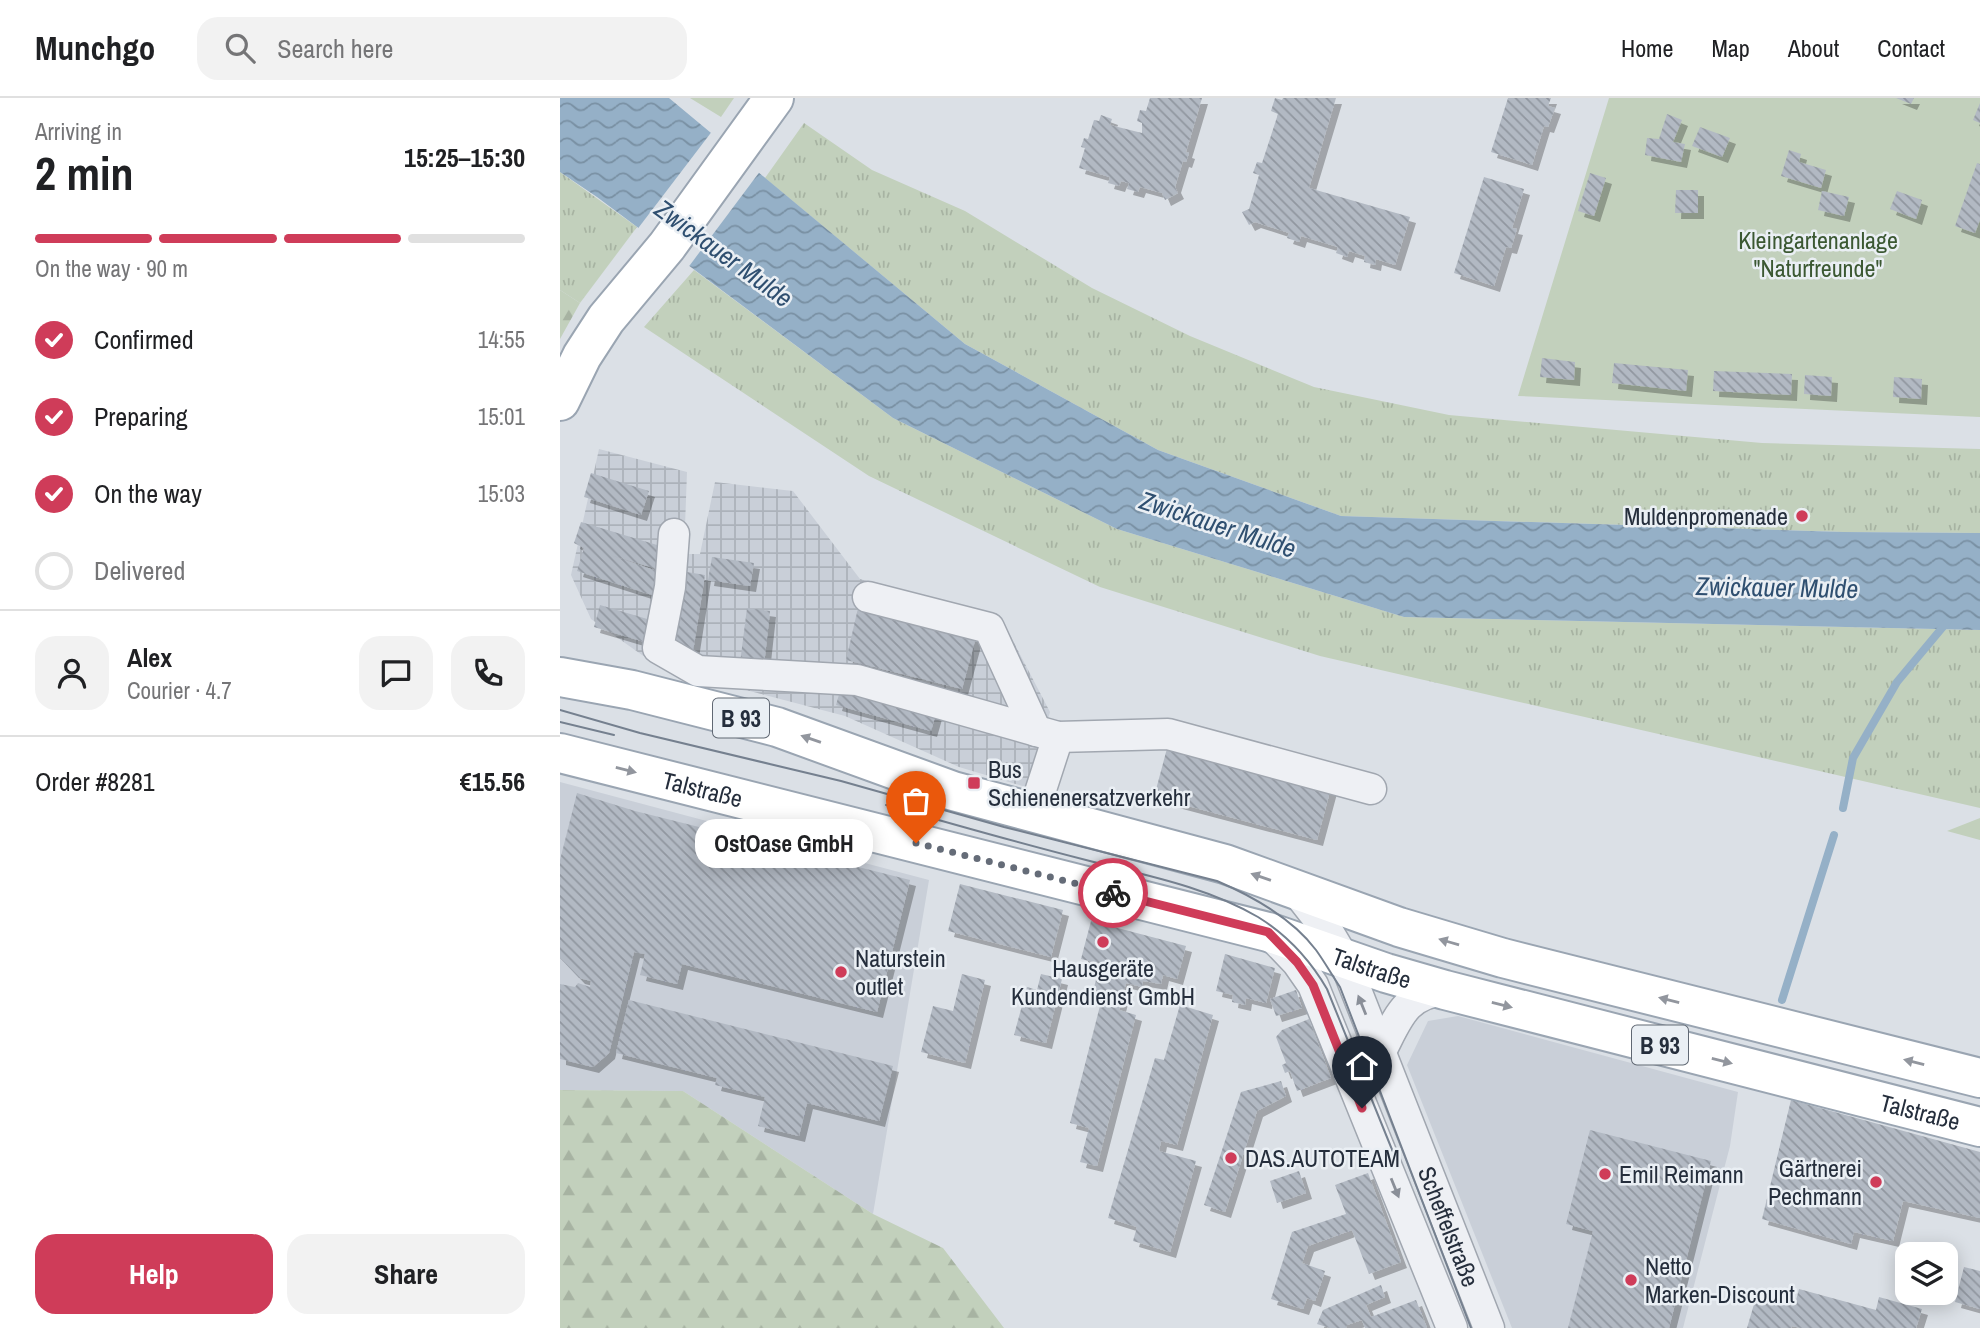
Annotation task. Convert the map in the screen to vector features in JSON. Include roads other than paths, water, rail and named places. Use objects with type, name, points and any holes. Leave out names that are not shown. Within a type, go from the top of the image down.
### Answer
[{"type":"main road","points":[[560,401],[582,356],[606,319],[667,246],[774,98]]},
{"type":"main road","name":"Talstraße","points":[[560,677],[632,690],[777,727],[953,790],[1033,814],[1225,864],[1296,889],[1333,936],[1445,990],[1980,1127]]},
{"type":"main road","name":"Talstraße","points":[[560,753],[1268,932],[1333,936],[1503,958],[1980,1078]]},
{"type":"street","points":[[674,534],[670,587],[658,648],[698,671],[857,680],[1047,734],[1168,734],[1371,789]]},
{"type":"street","points":[[868,597],[989,628],[1047,734],[1033,814]]},
{"type":"street","name":"Scheffelstraße","points":[[1268,932],[1297,962],[1313,985],[1452,1328]]},
{"type":"street","name":"Scheffelstraße","points":[[1313,985],[1333,936]]},
{"type":"street","name":"Scheffelstraße","points":[[1333,936],[1489,1328]]},
{"type":"street","points":[[1380,1053],[1401,1013],[1413,999],[1431,991],[1445,990]]},
{"type":"water","name":"Zwickauer Mulde","points":[[560,98],[669,98],[965,344],[1158,450],[1341,516],[1844,532],[1980,533],[1980,630],[1404,617],[1117,529],[893,418],[560,172]]},
{"type":"waterway","points":[[1843,808],[1853,758],[1897,682],[1947,622]]},
{"type":"waterway","points":[[1782,1000],[1834,835]]},
{"type":"tram line","points":[[560,710],[640,733],[841,781],[1004,827],[1217,881],[1271,909],[1306,938],[1340,987],[1471,1328]]},
{"type":"tram line","points":[[560,722],[614,735]]},
{"type":"tram line","points":[[886,805],[1196,889],[1238,906],[1269,924],[1297,949],[1327,989],[1395,1157]]},
{"type":"place","name":"Muldenpromenade","points":[[1802,516]]},
{"type":"place","name":"Bus Schienenersatzverkehr","points":[[974,783]]},
{"type":"place","name":"OstOase GmbH","points":[[916,843]]},
{"type":"place","name":"Hausgeräte Kundendienst GmbH","points":[[1103,942]]},
{"type":"place","name":"Naturstein outlet","points":[[841,972]]},
{"type":"place","name":"DAS.AUTOTEAM","points":[[1231,1158]]},
{"type":"place","name":"Emil Reimann","points":[[1605,1174]]},
{"type":"place","name":"Gärtnerei Pechmann","points":[[1876,1182]]},
{"type":"place","name":"Netto Marken-Discount","points":[[1631,1280]]},
{"type":"park label","name":"Kleingartenanlage \"Naturfreunde\"","points":[[1818,254]]}]
